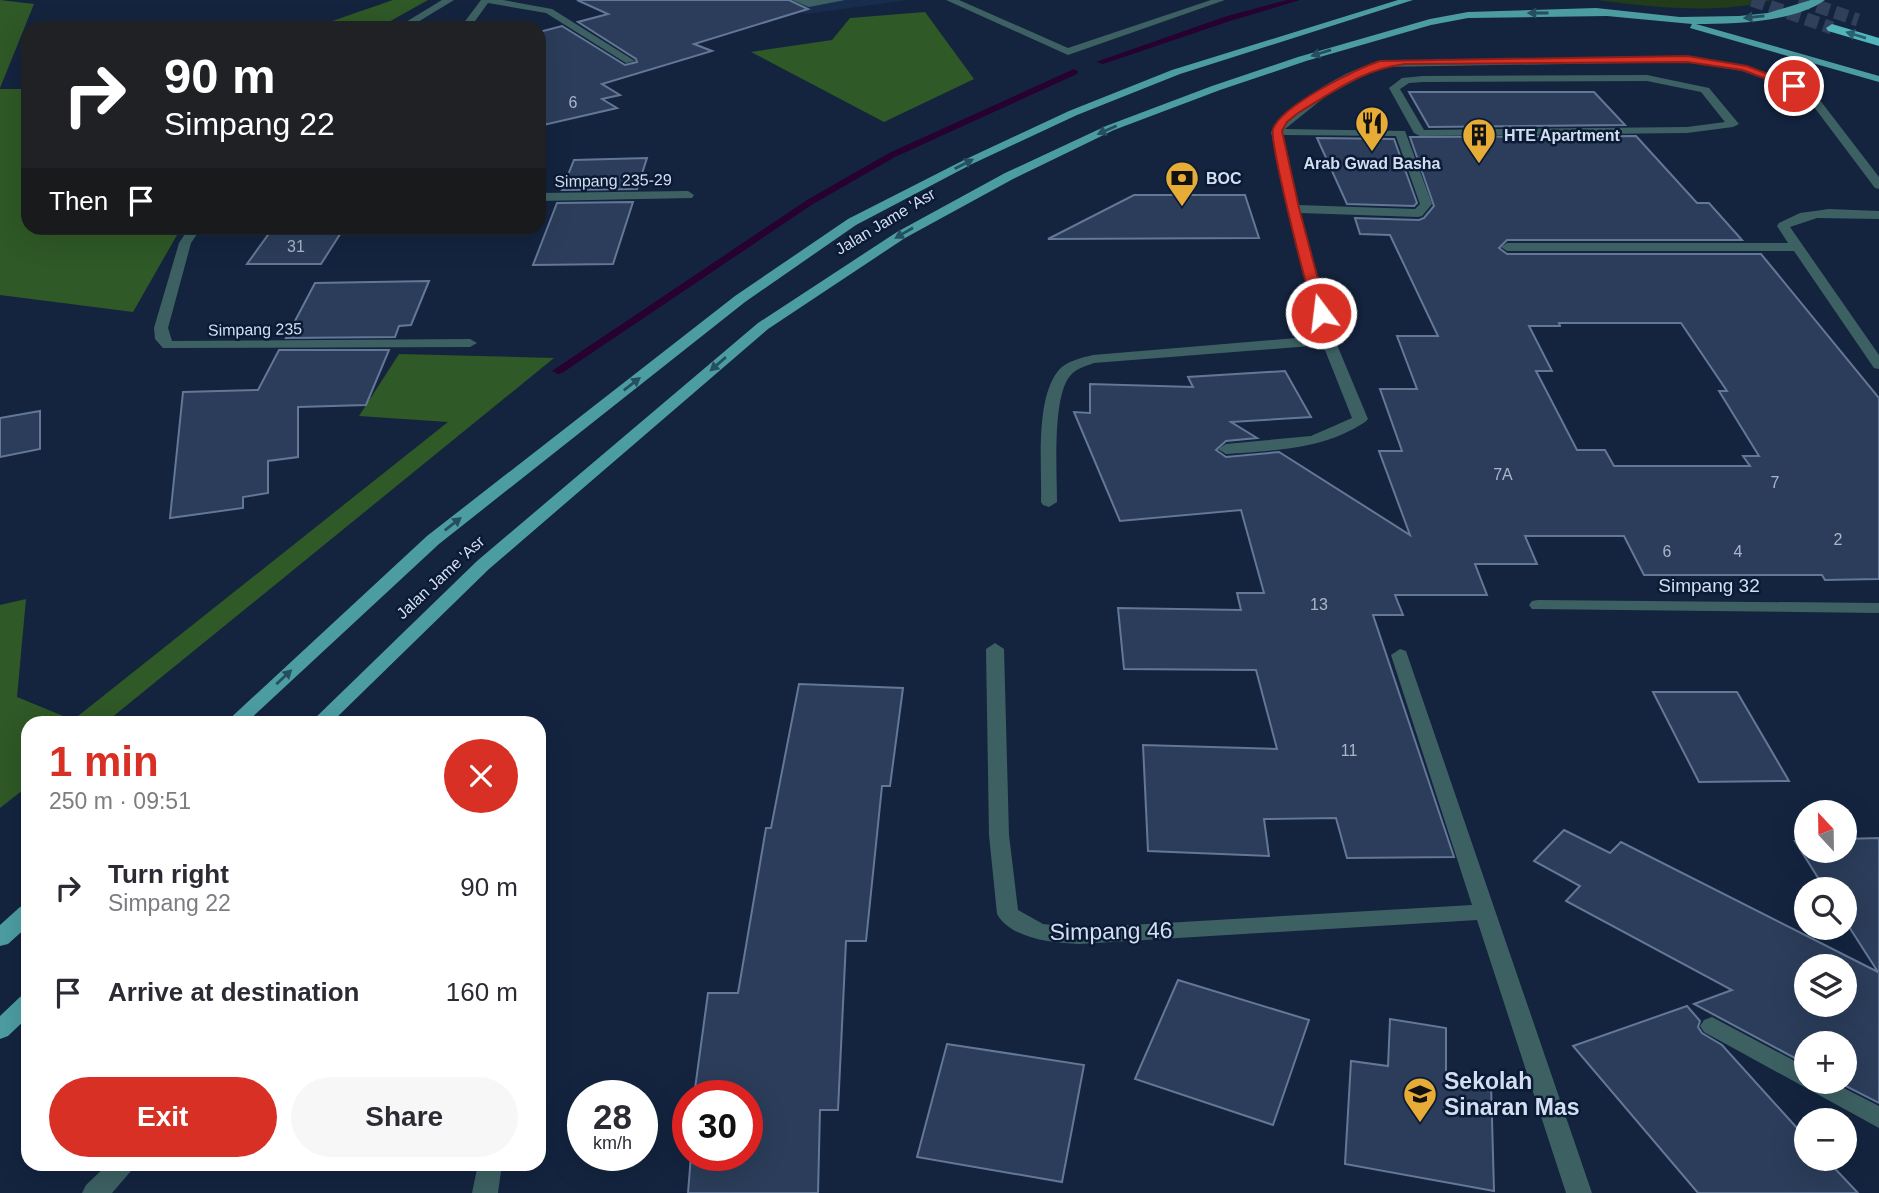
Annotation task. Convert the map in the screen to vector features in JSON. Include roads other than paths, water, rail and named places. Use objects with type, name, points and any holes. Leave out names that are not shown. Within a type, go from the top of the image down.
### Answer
[{"type":"highway","points":[[1832,28],[1879,42]]},
{"type":"main road","name":"Jalan Jame 'Asr","points":[[242,716],[433,540],[740,299],[852,222],[968,162],[1112,98],[1248,49],[1408,0]]},
{"type":"main road","points":[[1553,3],[1606,13],[1665,19],[1754,17],[1782,13],[1820,0]]},
{"type":"main road","name":"Jalan Jame 'Asr","points":[[326,716],[483,565],[763,326],[901,235],[1010,176],[1110,128],[1302,59],[1430,22],[1468,15],[1606,13]]},
{"type":"main road","points":[[1665,19],[1879,79]]},
{"type":"main road","points":[[0,939],[21,920]]},
{"type":"main road","points":[[0,1030],[21,1010]]},
{"type":"street","points":[[413,21],[449,0]]},
{"type":"street","points":[[471,21],[486,0],[549,11],[630,61]]},
{"type":"street","points":[[797,0],[809,5],[840,0]]},
{"type":"street","points":[[951,0],[1068,52],[1219,0]]},
{"type":"street","points":[[1226,449],[1309,441],[1344,432],[1360,419],[1328,340],[1293,208],[1277,131],[1283,120],[1294,111],[1364,70],[1380,64],[1444,61],[1687,59],[1744,68],[1794,86],[1812,97],[1879,185]]},
{"type":"street","points":[[1444,61],[1457,79]]},
{"type":"street","points":[[1647,78],[1675,82],[1705,90],[1733,124],[1687,130],[1420,133],[1394,88],[1406,80],[1457,79],[1647,78]]},
{"type":"street","points":[[1277,131],[1401,133],[1426,204],[1418,212],[1293,208]]},
{"type":"street","name":"Simpang 235-29","points":[[546,197],[688,195]]},
{"type":"street","points":[[1879,215],[1820,214],[1795,218],[1783,226],[1879,365]]},
{"type":"street","name":"Simpang 235","points":[[190,235],[185,243],[161,328],[162,339],[168,345],[470,343]]},
{"type":"street","points":[[1507,247],[1795,247]]},
{"type":"street","points":[[1049,502],[1051,408],[1063,375],[1076,364],[1093,359],[1328,340]]},
{"type":"street","name":"Simpang 32","points":[[1538,605],[1879,608]]},
{"type":"street","name":"Simpang 46","points":[[995,649],[999,835],[1005,899],[1008,914],[1024,927],[1046,934],[1079,936],[1485,912]]},
{"type":"street","points":[[1400,655],[1579,1193]]},
{"type":"street","points":[[1712,1026],[1794,1071]]},
{"type":"street","points":[[1834,1094],[1879,1118]]},
{"type":"street","points":[[95,1193],[117,1171]]},
{"type":"street","points":[[485,1193],[490,1171]]},
{"type":"waterway","points":[[1100,62],[1227,19],[1296,0]]},
{"type":"waterway","points":[[558,371],[810,202],[892,155],[1074,72]]},
{"type":"tunnel","points":[[1752,0],[1832,28]]},
{"type":"tunnel","points":[[1799,0],[1858,20]]},
{"type":"place","name":"Arab Gwad Basha","points":[[1372,153]]},
{"type":"place","name":"HTE Apartment","points":[[1479,165]]},
{"type":"place","name":"BOC","points":[[1182,208]]},
{"type":"place","name":"Sekolah Sinaran Mas","points":[[1420,1124]]}]
